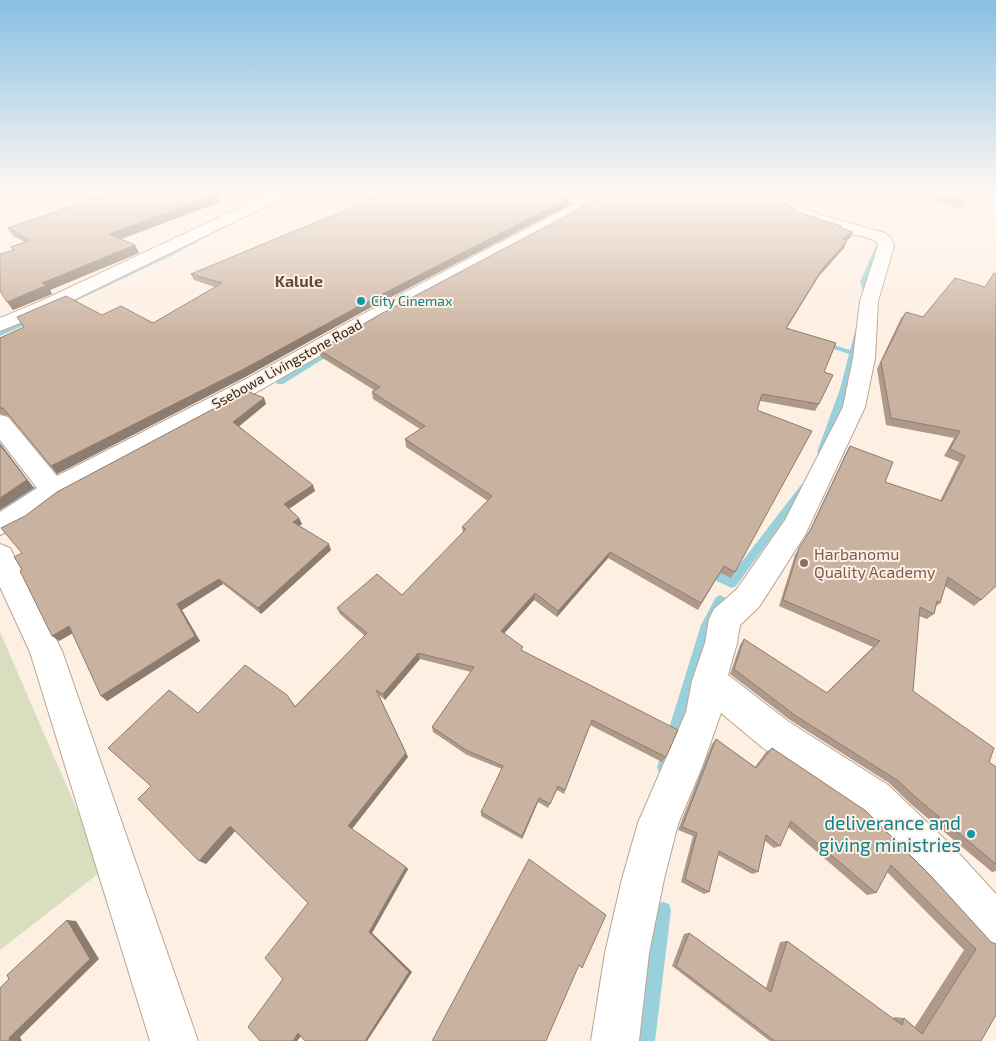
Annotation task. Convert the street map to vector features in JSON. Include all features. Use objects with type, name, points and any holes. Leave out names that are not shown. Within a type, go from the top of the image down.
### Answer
[{"type":"street","points":[[0,325],[48,305],[177,242]]},
{"type":"street","name":"Ssebowa Livingstone Road","points":[[0,524],[20,514],[53,490],[256,383],[372,317],[513,242]]},
{"type":"street","points":[[615,1041],[627,953],[642,879],[658,823],[683,767],[704,712],[709,681],[721,643],[725,619],[748,598],[795,527],[854,407],[864,358],[869,301],[886,246],[884,242]]},
{"type":"street","points":[[0,423],[53,490]]},
{"type":"street","points":[[0,556],[46,651],[174,1041]]},
{"type":"street","points":[[709,681],[776,734],[874,799],[938,862],[996,926]]},
{"type":"green space","points":[[0,632],[103,870],[0,950]]},
{"type":"building","points":[[26,242],[127,242],[135,245],[42,283],[47,285],[7,302],[0,291],[0,254],[14,250],[11,247]]},
{"type":"building","points":[[269,242],[484,242],[363,304],[244,369],[51,466],[3,408],[0,408],[0,338],[24,327],[17,317],[66,296],[102,315],[121,306],[153,323],[222,283],[191,274]]},
{"type":"building","points":[[517,242],[846,242],[822,269],[786,328],[836,343],[824,372],[833,375],[819,404],[762,394],[757,410],[812,431],[735,572],[724,566],[701,603],[610,552],[558,611],[535,593],[501,631],[523,647],[521,650],[678,730],[666,757],[592,720],[565,790],[558,786],[550,804],[539,798],[522,836],[481,812],[503,766],[466,750],[432,727],[474,667],[418,653],[383,694],[376,690],[406,753],[348,826],[406,867],[369,932],[409,972],[365,1041],[305,1041],[298,1033],[293,1041],[260,1041],[248,1027],[283,979],[265,958],[308,903],[230,826],[199,861],[138,799],[151,786],[108,748],[169,690],[198,713],[245,665],[287,695],[295,707],[367,633],[337,608],[377,574],[402,595],[466,529],[462,527],[492,496],[405,439],[425,426],[372,392],[380,387],[319,350],[379,315]]},
{"type":"building","points":[[994,273],[996,274],[996,586],[981,600],[948,577],[940,603],[937,601],[934,614],[920,607],[913,691],[994,748],[989,762],[996,767],[996,864],[897,780],[796,716],[734,669],[744,639],[827,693],[880,641],[783,600],[799,548],[811,529],[850,446],[893,462],[885,482],[942,501],[965,456],[950,449],[960,431],[891,418],[881,362],[906,312],[923,317],[955,278],[985,287]]},
{"type":"building","points":[[247,391],[264,398],[233,422],[313,485],[284,504],[299,518],[293,522],[329,544],[258,608],[219,579],[177,604],[195,636],[101,696],[69,626],[52,636],[20,571],[22,569],[14,557],[22,553],[1,528],[25,516],[57,492]]},
{"type":"building","points":[[0,445],[27,480],[0,498]]},
{"type":"building","points":[[716,739],[756,768],[772,748],[866,811],[931,876],[991,942],[996,944],[996,1015],[981,1041],[775,1041],[676,966],[689,933],[771,992],[787,941],[902,1025],[904,1018],[922,1034],[976,949],[891,865],[876,893],[791,821],[780,846],[766,835],[758,872],[719,851],[709,892],[685,879],[697,833],[682,827]]},
{"type":"building","points":[[529,859],[606,915],[582,968],[579,965],[546,1041],[432,1041]]},
{"type":"building","points":[[67,920],[90,959],[9,1038],[10,1041],[0,1041],[0,988],[9,979],[7,975]]},
{"type":"waterway","points":[[63,305],[194,242]]},
{"type":"waterway","points":[[865,298],[866,291],[863,282],[880,242]]},
{"type":"waterway","points":[[0,334],[30,321]]},
{"type":"waterway","points":[[822,452],[844,389],[858,334]]},
{"type":"waterway","points":[[823,344],[853,353]]},
{"type":"waterway","points":[[280,382],[332,351]]},
{"type":"waterway","points":[[0,506],[49,483]]},
{"type":"waterway","points":[[705,571],[732,583],[804,487]]},
{"type":"waterway","points":[[664,767],[707,625],[720,600]]},
{"type":"waterway","points":[[646,1041],[663,910]]},
{"type":"place","name":"City Cinemax","points":[[361,301]]},
{"type":"place","name":"Harbanomu Quality Academy","points":[[804,563]]},
{"type":"place","name":"deliverance and giving ministries","points":[[971,834]]},
{"type":"district","name":"Kalule","points":[[299,281]]}]
